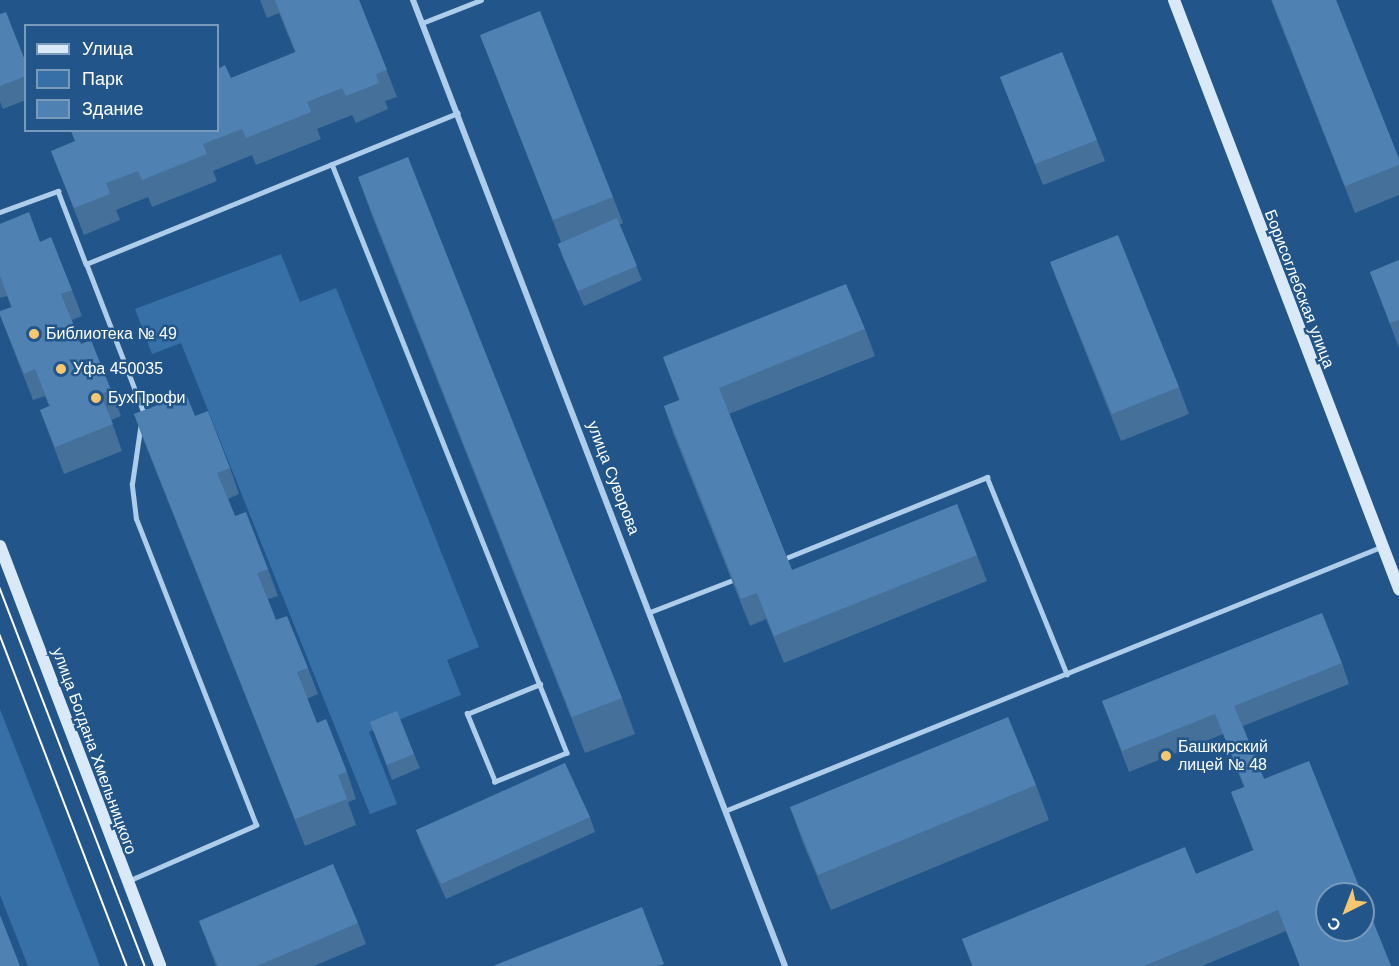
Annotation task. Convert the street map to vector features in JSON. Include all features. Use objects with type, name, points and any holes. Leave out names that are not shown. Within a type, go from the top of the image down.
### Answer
[{"type":"street","name":"улица Суворова","points":[[413,0],[727,810],[785,966]]},
{"type":"street","name":"Борисоглебская улица","points":[[1174,0],[1399,589]]},
{"type":"street","name":"улица Богдана Хмельницкого","points":[[0,546],[125,882],[160,966]]},
{"type":"lane","points":[[422,23],[481,0]]},
{"type":"lane","points":[[86,264],[457,113]]},
{"type":"lane","points":[[332,164],[540,684],[567,753],[495,782],[467,714],[540,684]]},
{"type":"lane","points":[[0,212],[58,190],[144,414],[135,438],[136,519],[256,825],[125,882]]},
{"type":"lane","points":[[786,558],[987,477],[1067,674]]},
{"type":"lane","points":[[727,810],[1383,547]]},
{"type":"lane","points":[[650,612],[732,580]]},
{"type":"green space","points":[[281,254],[300,302],[336,288],[479,647],[447,660],[461,695],[369,732],[397,804],[370,814],[181,343],[152,354],[135,309]]},
{"type":"green space","points":[[0,709],[100,966],[28,966],[0,895]]},
{"type":"building","points":[[275,0],[359,0],[387,70],[376,74],[379,83],[346,96],[342,88],[307,102],[311,112],[246,138],[242,129],[203,144],[207,154],[142,180],[138,171],[106,183],[110,194],[74,208],[51,151],[75,141],[71,132],[219,132],[219,68],[225,65],[231,78],[296,52]]},
{"type":"building","points":[[1272,0],[1336,0],[1399,159],[1399,165],[1345,186]]},
{"type":"building","points":[[540,11],[613,197],[553,220],[480,35]]},
{"type":"building","points":[[6,12],[24,58],[24,77],[0,86],[0,14]]},
{"type":"building","points":[[1062,52],[1097,140],[1035,164],[1000,77]]},
{"type":"building","points":[[408,157],[622,698],[572,717],[358,177]]},
{"type":"building","points":[[29,212],[40,242],[51,237],[72,290],[61,294],[81,344],[91,340],[111,390],[100,394],[113,424],[55,447],[40,410],[50,406],[35,369],[24,374],[0,315],[0,311],[12,307],[0,276],[0,224]]},
{"type":"building","points":[[617,218],[637,266],[578,291],[558,244]]},
{"type":"building","points":[[1118,235],[1179,387],[1112,414],[1050,262]]},
{"type":"building","points":[[1399,260],[1399,320],[1390,323],[1370,272]]},
{"type":"building","points":[[846,284],[865,329],[719,388],[792,570],[957,504],[977,555],[774,636],[757,593],[741,599],[664,406],[680,400],[663,357]]},
{"type":"building","points":[[186,394],[195,416],[208,411],[230,468],[217,473],[235,516],[246,512],[268,569],[257,573],[276,620],[287,616],[308,668],[297,672],[317,723],[326,719],[347,772],[338,775],[347,799],[295,819],[134,414]]},
{"type":"building","points":[[1322,613],[1342,663],[1234,706],[1264,779],[1309,761],[1357,882],[1315,882],[1315,942],[1375,942],[1375,926],[1391,966],[1300,966],[1278,910],[1144,966],[973,966],[962,939],[1185,847],[1196,874],[1254,850],[1231,792],[1245,787],[1215,714],[1122,751],[1102,701]]},
{"type":"building","points":[[397,711],[414,754],[387,765],[370,722]]},
{"type":"building","points":[[1008,717],[1036,785],[818,875],[790,807]]},
{"type":"building","points":[[565,763],[590,817],[441,884],[416,830]]},
{"type":"building","points":[[333,864],[358,923],[257,966],[218,966],[199,921]]},
{"type":"building","points":[[642,907],[664,964],[658,966],[493,966]]},
{"type":"building","points":[[0,915],[20,966],[0,966]]},
{"type":"tram line","points":[[0,588],[145,966]]},
{"type":"tram line","points":[[0,635],[127,966]]},
{"type":"place","name":"Библиотека № 49","points":[[34,334]]},
{"type":"place","name":"Уфа 450035","points":[[61,369]]},
{"type":"place","name":"БухПрофи","points":[[96,398]]},
{"type":"place","name":"Башкирский лицей № 48","points":[[1166,756]]}]
